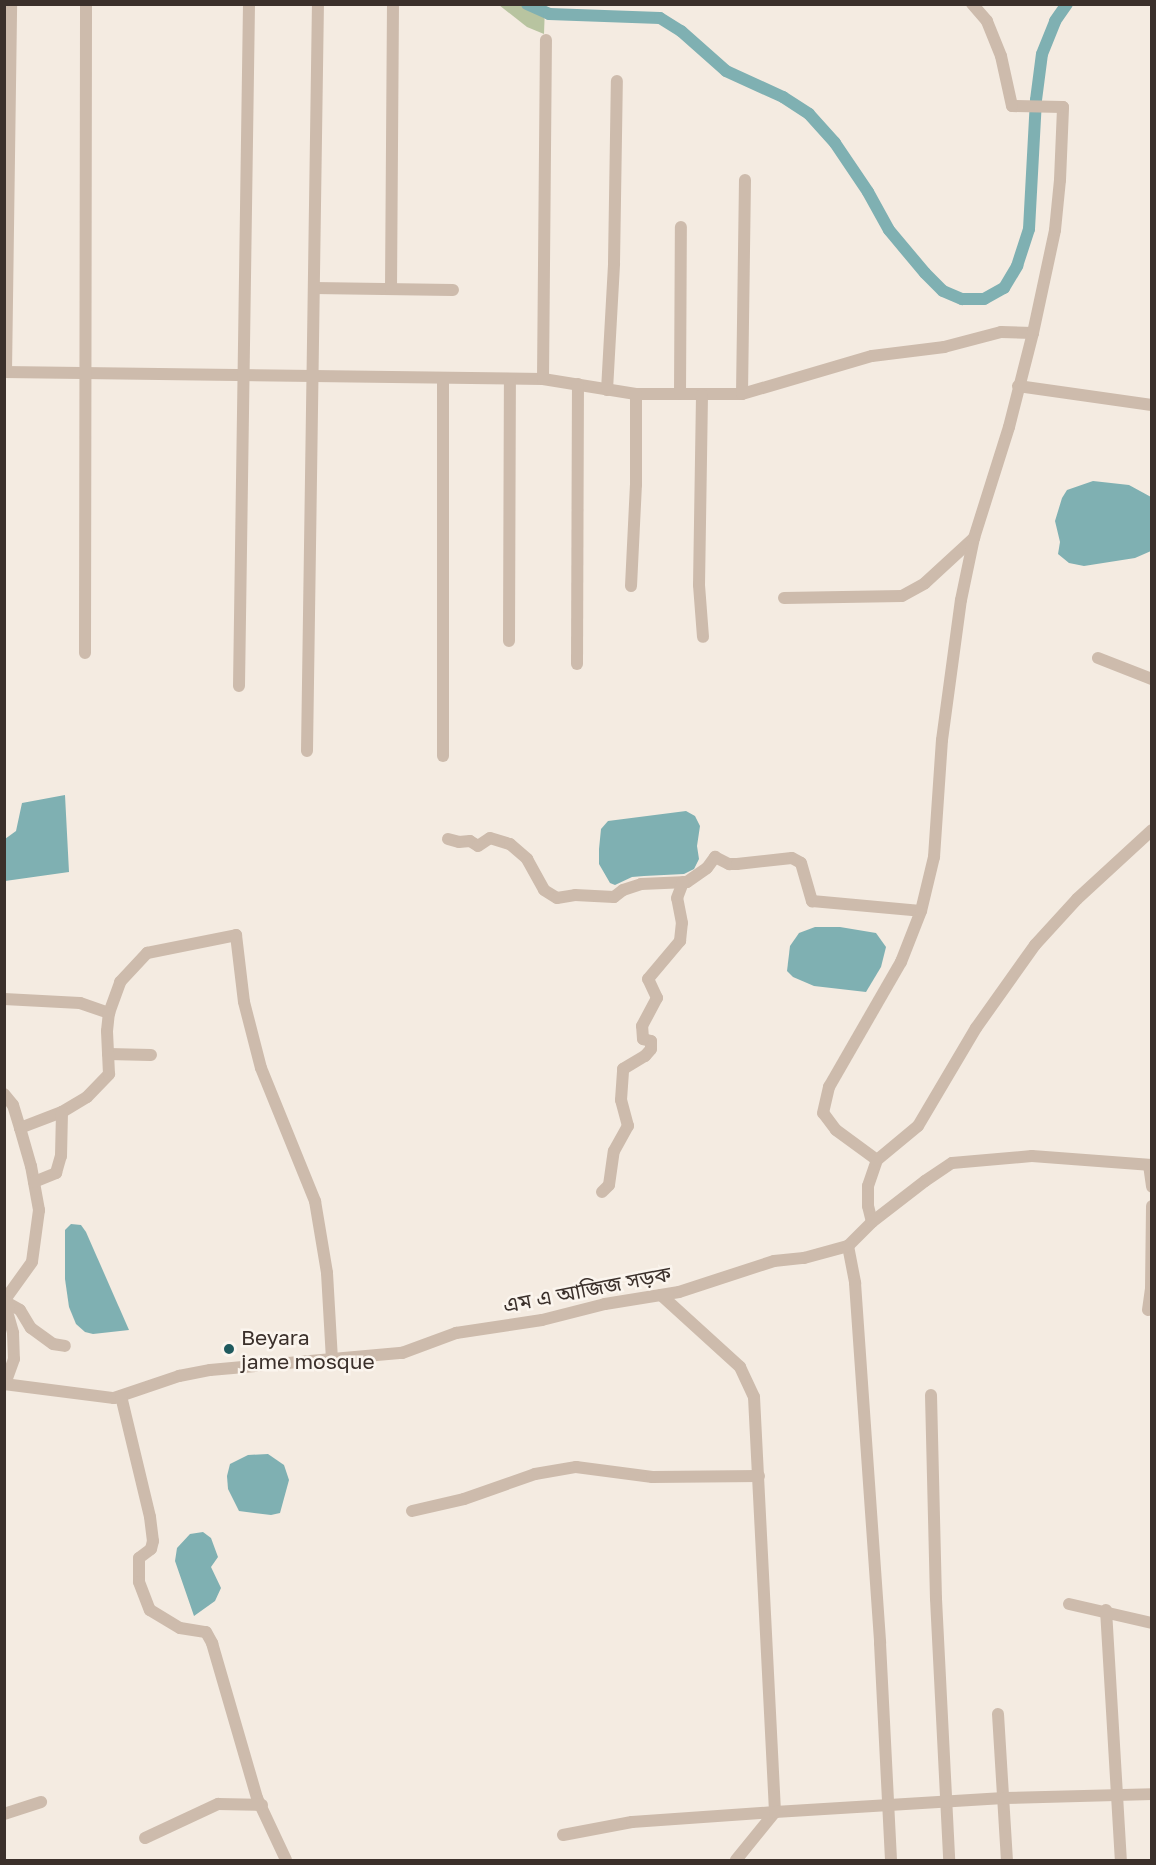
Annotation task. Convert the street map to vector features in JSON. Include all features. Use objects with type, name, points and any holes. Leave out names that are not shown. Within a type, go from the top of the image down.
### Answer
[{"type":"street","points":[[11,4],[5,372],[543,379],[636,394],[742,394],[872,356],[944,347],[1001,332],[1033,333]]},
{"type":"street","points":[[85,654],[86,4]]},
{"type":"street","points":[[239,686],[249,4]]},
{"type":"street","points":[[307,751],[318,4]]},
{"type":"street","points":[[391,289],[393,4]]},
{"type":"street","points":[[878,1160],[836,1130],[823,1113],[829,1088],[901,962],[921,911],[933,857],[943,728],[961,600],[974,538],[1009,427],[1033,333],[1055,230],[1063,107],[1012,105],[1001,56],[987,21],[972,4]]},
{"type":"street","points":[[543,379],[546,40]]},
{"type":"street","points":[[607,390],[614,263],[617,81]]},
{"type":"street","points":[[742,394],[745,180]]},
{"type":"street","points":[[680,394],[681,227]]},
{"type":"street","points":[[314,288],[453,290]]},
{"type":"street","points":[[443,378],[443,756]]},
{"type":"street","points":[[509,641],[510,379]]},
{"type":"street","points":[[577,664],[578,384]]},
{"type":"street","points":[[1018,386],[1152,405]]},
{"type":"street","points":[[632,586],[636,485],[636,394]]},
{"type":"street","points":[[702,395],[699,585],[703,637]]},
{"type":"street","points":[[784,598],[902,596],[925,583],[974,538]]},
{"type":"street","points":[[1098,658],[1152,679]]},
{"type":"street","points":[[872,1222],[868,1206],[868,1186],[878,1160],[918,1126],[976,1028],[1035,945],[1077,899],[1152,830]]},
{"type":"street","points":[[448,839],[459,842],[470,840],[478,846],[490,838],[510,844],[527,859],[544,890],[556,898],[575,895],[614,897],[622,890],[641,884],[693,880],[707,868],[715,857],[729,864],[792,858],[801,863],[812,901],[921,911]]},
{"type":"street","points":[[602,1192],[609,1185],[614,1151],[628,1125],[621,1100],[623,1069],[645,1056],[651,1049],[651,1041],[643,1040],[642,1026],[657,998],[648,979],[680,941],[682,923],[677,897],[684,882]]},
{"type":"street","points":[[20,1128],[62,1113],[87,1096],[109,1074],[109,1012],[120,982],[147,953],[236,935],[244,1002],[261,1068],[315,1201],[327,1273],[332,1360]]},
{"type":"street","points":[[4,999],[80,1003],[109,1012]]},
{"type":"street","points":[[108,1054],[152,1055]]},
{"type":"street","points":[[4,1094],[13,1105],[20,1128],[39,1210],[32,1262],[4,1301]]},
{"type":"street","points":[[34,1182],[56,1173],[61,1156],[62,1113]]},
{"type":"street","name":"এম এ আজিজ সড়ক","points":[[5,1384],[114,1398],[179,1376],[210,1370],[402,1353],[456,1333],[542,1320],[605,1304],[679,1292],[774,1261],[804,1258],[848,1246],[872,1222],[952,1163],[1032,1156],[1150,1165]]},
{"type":"street","points":[[1150,1165],[1152,1186]]},
{"type":"street","points":[[1148,1310],[1152,1206]]},
{"type":"street","points":[[848,1246],[855,1283],[880,1643],[891,1860]]},
{"type":"street","points":[[661,1295],[740,1367],[754,1397],[775,1812],[736,1860]]},
{"type":"street","points":[[4,1301],[20,1310],[31,1328],[53,1344],[65,1346]]},
{"type":"street","points":[[4,1301],[13,1333],[14,1359],[5,1384]]},
{"type":"street","points":[[931,1395],[936,1599],[949,1860]]},
{"type":"street","points":[[121,1396],[150,1517],[153,1541],[151,1550],[139,1558],[139,1582],[150,1610],[180,1628],[206,1632],[221,1667],[262,1805],[286,1860]]},
{"type":"street","points":[[412,1510],[464,1499],[535,1474],[576,1467],[652,1477],[759,1476]]},
{"type":"street","points":[[1069,1604],[1106,1610],[1152,1623]]},
{"type":"street","points":[[1106,1610],[1121,1860]]},
{"type":"street","points":[[998,1714],[1007,1860]]},
{"type":"street","points":[[563,1835],[632,1822],[775,1812],[889,1807],[1004,1798],[1118,1797],[1152,1794]]},
{"type":"street","points":[[4,1814],[41,1802]]},
{"type":"street","points":[[145,1838],[218,1804],[262,1805]]},
{"type":"green space","points":[[499,5],[545,5],[544,34],[527,27]]},
{"type":"water","points":[[1093,481],[1129,485],[1151,497],[1151,551],[1135,558],[1084,566],[1069,563],[1058,554],[1060,542],[1055,521],[1062,498],[1067,490]]},
{"type":"water","points":[[65,795],[69,872],[5,881],[5,839],[16,831],[22,803]]},
{"type":"water","points":[[686,811],[695,816],[700,826],[697,846],[699,859],[694,869],[684,874],[632,877],[615,885],[610,883],[599,864],[601,829],[608,821]]},
{"type":"water","points":[[815,927],[840,927],[876,933],[886,947],[881,967],[866,992],[814,986],[793,977],[787,971],[790,946],[799,933]]},
{"type":"water","points":[[71,1224],[81,1225],[86,1232],[129,1330],[93,1334],[85,1332],[76,1324],[69,1307],[65,1279],[65,1230]]},
{"type":"water","points":[[268,1454],[284,1465],[289,1480],[280,1513],[271,1515],[239,1511],[228,1489],[227,1476],[230,1464],[248,1455]]},
{"type":"water","points":[[203,1532],[211,1538],[218,1557],[211,1567],[221,1588],[215,1601],[194,1616],[175,1561],[177,1548],[190,1534]]},
{"type":"waterway","points":[[527,4],[549,14],[660,18],[681,31],[726,71],[783,97],[809,114],[835,143],[868,192],[889,230],[943,291],[962,299],[984,299],[1004,288],[1017,266],[1029,229],[1036,100],[1042,54],[1055,21],[1067,4]]},
{"type":"place","name":"Beyara jame mosque","points":[[229,1349]]}]
